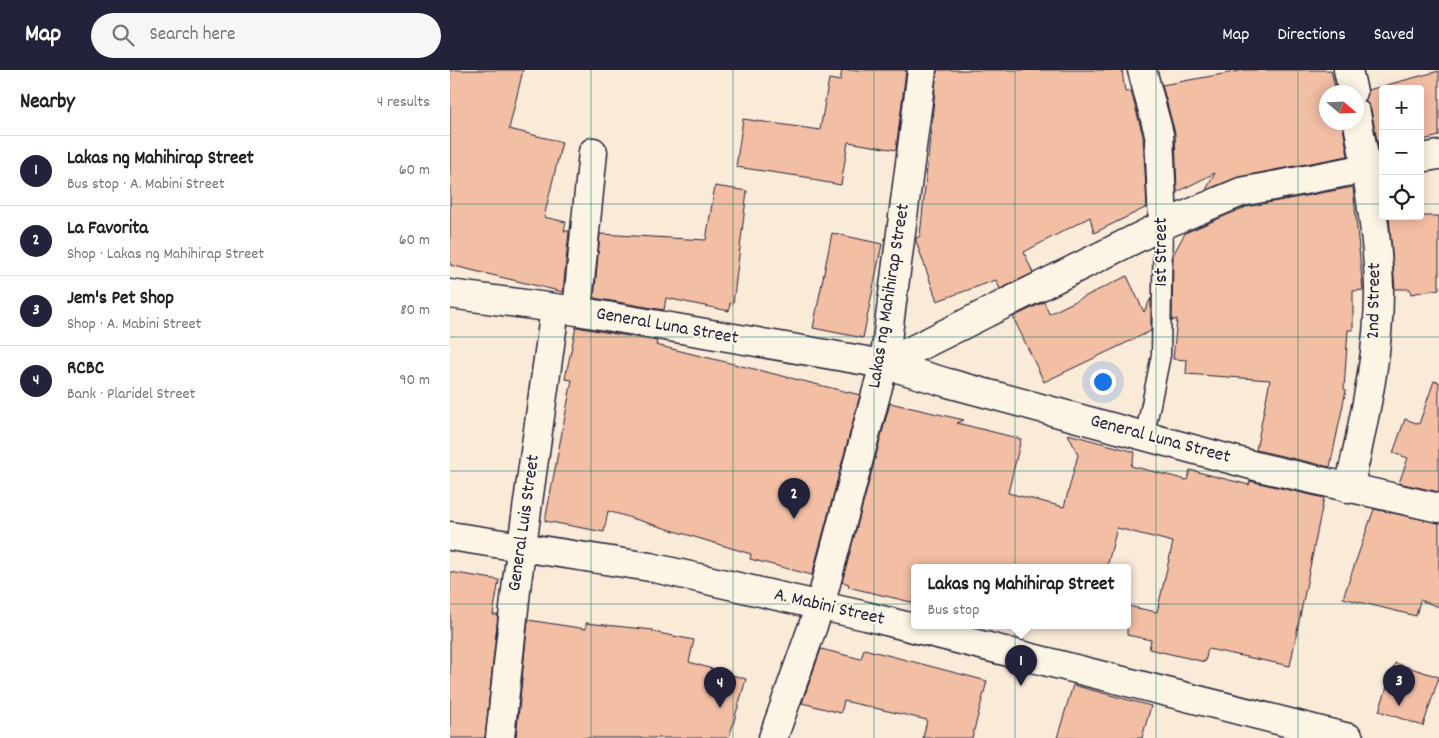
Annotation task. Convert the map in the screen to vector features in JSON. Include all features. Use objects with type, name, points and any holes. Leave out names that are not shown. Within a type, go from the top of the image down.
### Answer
[{"type":"street","name":"Lakas ng Mahihirap Street","points":[[773,738],[820,606],[884,364],[922,70]]},
{"type":"street","name":"1st Street","points":[[1142,70],[1159,134],[1163,224]]},
{"type":"street","points":[[1348,70],[1351,85]]},
{"type":"street","name":"2nd Street","points":[[1349,489],[1374,358],[1379,287],[1375,166],[1362,130]]},
{"type":"street","name":"General Luis Street","points":[[500,738],[522,546],[593,152]]},
{"type":"street","points":[[1424,157],[1439,155]]},
{"type":"street","points":[[884,364],[1163,224],[1241,192],[1375,166]]},
{"type":"street","name":"General Luna Street","points":[[450,294],[566,310],[884,364],[1260,467],[1349,489],[1439,508]]},
{"type":"street","name":"A. Mabini Street","points":[[450,536],[650,567],[911,629]]},
{"type":"street","name":"A. Mabini Street","points":[[912,629],[1348,738]]},
{"type":"lane","name":"1st Street","points":[[1145,434],[1161,355],[1163,224]]},
{"type":"building","points":[[450,70],[523,70],[509,129],[562,142],[544,217],[566,222],[564,231],[569,231],[563,292],[450,265]]},
{"type":"building","points":[[842,70],[906,70],[896,150],[848,142],[841,185],[812,180],[812,178],[736,167],[743,119],[820,130],[829,79],[840,81]]},
{"type":"building","points":[[937,70],[1122,70],[1125,92],[1131,91],[1143,136],[1147,207],[1094,233],[1090,217],[1024,252],[1033,273],[1000,289],[996,280],[937,301],[916,238],[920,236]]},
{"type":"building","points":[[1245,70],[1331,70],[1334,85],[1319,85],[1319,130],[1343,130],[1348,156],[1238,177],[1206,190],[1215,173],[1177,192],[1175,133],[1162,85]]},
{"type":"building","points":[[1439,71],[1439,136],[1424,140],[1424,85],[1387,85]]},
{"type":"building","points":[[1379,87],[1379,150],[1371,110],[1365,101],[1368,90]]},
{"type":"building","points":[[715,186],[747,191],[733,304],[730,303],[729,311],[666,298],[664,310],[594,298],[600,234],[706,240]]},
{"type":"building","points":[[1353,187],[1363,290],[1353,291],[1353,330],[1348,330],[1344,389],[1346,390],[1330,467],[1256,450],[1270,380],[1186,374],[1187,360],[1173,359],[1177,319],[1172,321],[1173,255],[1185,233],[1246,207]]},
{"type":"building","points":[[1424,216],[1439,216],[1439,289],[1411,294],[1410,289],[1395,289],[1389,220],[1424,220]]},
{"type":"building","points":[[832,233],[882,244],[863,338],[813,328]]},
{"type":"building","points":[[1127,276],[1144,312],[1151,298],[1151,331],[1044,382],[1013,317],[1044,302],[1049,314]]},
{"type":"building","points":[[576,327],[657,341],[656,345],[860,395],[812,575],[750,559],[751,554],[608,511],[604,532],[545,521],[572,380],[565,379]]},
{"type":"building","points":[[1434,381],[1439,382],[1439,492],[1399,483],[1408,458],[1393,453],[1405,419],[1419,424]]},
{"type":"building","points":[[890,403],[964,420],[957,423],[1021,439],[1008,493],[1064,507],[1078,455],[1068,434],[1135,452],[1131,466],[1187,480],[1190,470],[1249,485],[1250,481],[1324,498],[1290,666],[1208,649],[1205,662],[1149,649],[1151,640],[1127,635],[1127,629],[1131,629],[1131,607],[1157,612],[1173,542],[1117,528],[1108,564],[911,564],[911,602],[848,587],[849,584],[842,582]]},
{"type":"building","points":[[1374,509],[1439,523],[1439,607],[1420,600],[1416,616],[1343,598]]},
{"type":"building","points":[[450,572],[499,580],[493,615],[498,615],[485,738],[450,738]]},
{"type":"building","points":[[528,620],[586,629],[586,623],[653,630],[653,632],[694,640],[689,662],[746,679],[729,738],[516,738]]},
{"type":"building","points":[[821,649],[861,659],[864,649],[987,681],[972,738],[923,738],[927,720],[844,701],[841,713],[802,703]]},
{"type":"building","points":[[1395,663],[1439,677],[1423,726],[1379,711]]},
{"type":"building","points":[[1073,685],[1151,706],[1142,738],[1057,738]]},
{"type":"place","name":"La Favorita","points":[[794,519]]},
{"type":"place","name":"Lakas ng Mahihirap Street","points":[[1021,686]]},
{"type":"place","name":"Jem's Pet Shop","points":[[1399,706]]},
{"type":"place","name":"RCBC","points":[[720,708]]}]
